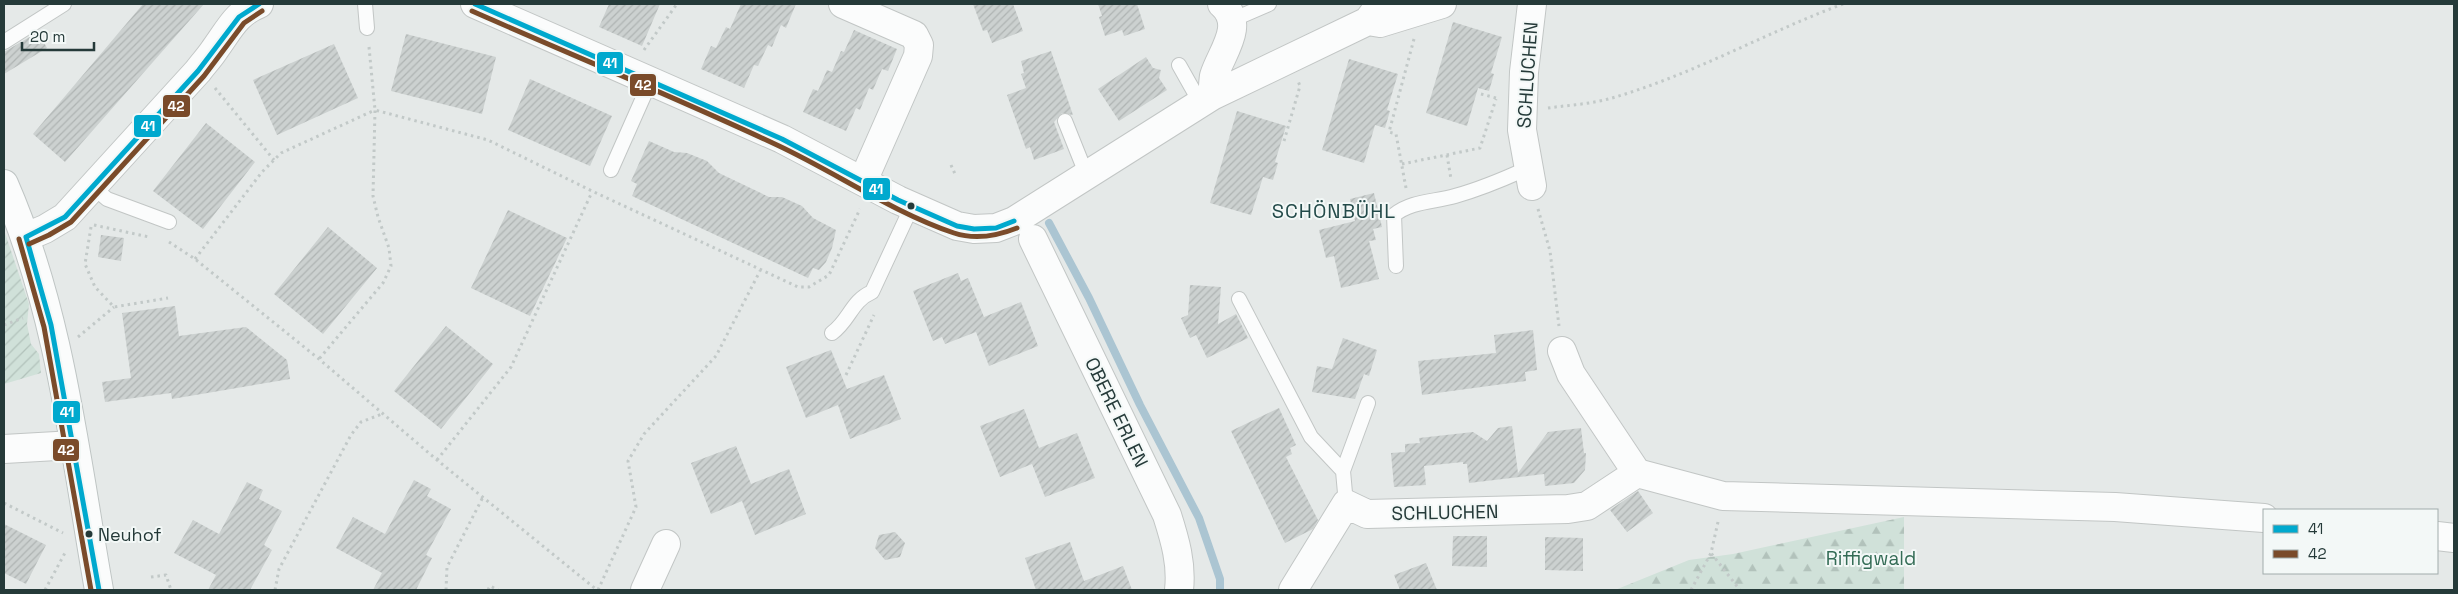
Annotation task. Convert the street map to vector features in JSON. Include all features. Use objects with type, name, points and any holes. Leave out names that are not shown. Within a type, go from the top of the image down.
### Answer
[{"type":"street","points":[[26,237],[45,229],[65,217],[198,71],[216,49],[233,22],[244,11],[259,4]]},
{"type":"street","points":[[475,4],[782,139],[912,206],[957,226],[974,229],[996,228],[1014,221],[1111,162],[1207,100],[1377,13],[1380,23],[1442,4]]},
{"type":"street","points":[[843,4],[914,35],[919,45],[918,56],[863,181]]},
{"type":"street","name":"SCHLUCHEN","points":[[1530,177],[1522,130],[1522,112],[1524,72],[1532,4]]},
{"type":"street","points":[[1207,100],[1214,77],[1228,46],[1227,12]]},
{"type":"street","points":[[4,184],[26,237],[52,325],[99,590]]},
{"type":"street","name":"OBERE ERLEN","points":[[1033,239],[1167,515],[1176,545],[1181,577],[1179,590]]},
{"type":"street","points":[[1562,351],[1571,374],[1637,473],[1723,496],[2115,506],[2263,518]]},
{"type":"street","points":[[4,449],[74,445]]},
{"type":"street","name":"SCHLUCHEN","points":[[1346,504],[1366,514],[1568,509],[1587,506],[1637,473]]},
{"type":"street","points":[[1293,590],[1346,504]]},
{"type":"street","points":[[2438,536],[2454,538]]},
{"type":"street","points":[[645,590],[666,544]]},
{"type":"lane","points":[[4,42],[64,4]]},
{"type":"lane","points":[[364,4],[367,28]]},
{"type":"lane","points":[[1227,12],[1269,4]]},
{"type":"lane","points":[[1179,65],[1207,100]]},
{"type":"lane","points":[[611,170],[650,82]]},
{"type":"lane","points":[[1065,121],[1088,176]]},
{"type":"lane","points":[[1396,266],[1394,215],[1404,207],[1454,196],[1494,183],[1530,177]]},
{"type":"lane","points":[[92,187],[107,199],[169,222]]},
{"type":"lane","points":[[832,334],[842,326],[860,297],[872,292],[912,206]]},
{"type":"lane","points":[[1239,299],[1312,437],[1343,471]]},
{"type":"lane","points":[[1346,504],[1343,471],[1368,403]]},
{"type":"path","points":[[645,49],[677,4]]},
{"type":"path","points":[[1522,112],[1611,99],[1681,73],[1797,21],[1843,4]]},
{"type":"path","points":[[1409,206],[1396,134],[1389,132],[1410,55]]},
{"type":"path","points":[[1284,141],[1300,86],[1297,79]]},
{"type":"path","points":[[212,84],[224,95],[274,160]]},
{"type":"path","points":[[1402,164],[1480,148],[1499,90]]},
{"type":"path","points":[[1481,94],[1496,98]]},
{"type":"path","points":[[195,259],[281,153],[375,110],[373,196],[389,248],[391,266],[383,283],[319,359]]},
{"type":"path","points":[[951,164],[955,174]]},
{"type":"path","points":[[1530,177],[1550,251],[1562,351]]},
{"type":"path","points":[[437,460],[511,367],[592,191]]},
{"type":"path","points":[[85,223],[151,237]]},
{"type":"path","points":[[92,224],[85,264],[95,287],[114,306]]},
{"type":"path","points":[[160,239],[176,245],[195,259],[319,359],[437,460],[597,590],[636,508],[628,461],[644,434],[716,356],[760,271]]},
{"type":"path","points":[[846,375],[874,315],[872,292]]},
{"type":"path","points":[[72,342],[114,306],[168,298]]},
{"type":"path","points":[[4,325],[24,318]]},
{"type":"path","points":[[276,590],[279,569],[351,435],[361,422],[382,414]]},
{"type":"path","points":[[1691,590],[1711,553],[1723,496]]},
{"type":"path","points":[[446,590],[447,567],[483,497]]},
{"type":"path","points":[[4,503],[63,533]]},
{"type":"path","points":[[45,590],[68,549],[91,545]]},
{"type":"path","points":[[1711,553],[1740,590]]},
{"type":"path","points":[[151,577],[166,575],[171,590]]},
{"type":"path","points":[[488,590],[490,586],[498,590]]},
{"type":"green space","points":[[4,230],[29,304],[27,324],[31,344],[39,354],[41,373],[4,384]]},
{"type":"green space","name":"Riffigwald","points":[[1904,517],[1904,590],[1615,590],[1689,560],[1733,554]]},
{"type":"building","points":[[143,4],[204,4],[65,162],[33,134]]},
{"type":"building","points":[[609,4],[660,4],[642,46],[599,27]]},
{"type":"building","points":[[741,4],[796,4],[786,28],[781,25],[772,47],[768,45],[758,66],[754,65],[744,88],[701,69],[711,46],[716,48],[726,27],[730,29]]},
{"type":"building","points":[[973,4],[1013,4],[1023,31],[992,43],[987,30],[983,31]]},
{"type":"building","points":[[1098,4],[1137,4],[1145,29],[1124,36],[1122,30],[1105,36],[1099,17],[1102,16]]},
{"type":"building","points":[[1453,22],[1502,37],[1491,73],[1494,74],[1489,91],[1478,88],[1467,126],[1426,113]]},
{"type":"building","points":[[854,30],[897,49],[888,71],[882,69],[873,90],[869,88],[860,110],[856,108],[846,131],[803,112],[813,89],[818,91],[827,70],[832,72],[841,51],[844,52]]},
{"type":"building","points":[[38,32],[47,48],[4,74],[4,52]]},
{"type":"building","points":[[406,34],[496,57],[482,114],[391,91]]},
{"type":"building","points":[[334,44],[358,98],[277,135],[253,80]]},
{"type":"building","points":[[1051,51],[1073,115],[1062,113],[1054,122],[1064,149],[1034,160],[1030,147],[1026,149],[1007,95],[1026,88],[1021,74],[1024,73],[1021,61]]},
{"type":"building","points":[[1146,57],[1153,68],[1161,70],[1159,78],[1167,90],[1119,121],[1098,89]]},
{"type":"building","points":[[1349,59],[1398,74],[1387,110],[1390,111],[1385,128],[1375,125],[1364,163],[1322,150]]},
{"type":"building","points":[[530,79],[612,116],[590,166],[508,130]]},
{"type":"building","points":[[1237,111],[1286,126],[1275,162],[1278,163],[1273,180],[1263,177],[1251,215],[1210,203]]},
{"type":"building","points":[[206,123],[255,162],[203,229],[153,191]]},
{"type":"building","points":[[649,141],[674,152],[687,153],[707,161],[719,173],[769,197],[782,197],[802,206],[813,218],[836,230],[832,248],[826,262],[819,270],[813,268],[808,278],[632,196],[637,184],[631,181]]},
{"type":"building","points":[[1374,193],[1382,227],[1373,229],[1376,240],[1369,241],[1379,279],[1341,288],[1334,256],[1326,258],[1319,230],[1355,221],[1350,199]]},
{"type":"building","points":[[508,210],[567,238],[530,316],[471,288]]},
{"type":"building","points":[[328,227],[377,268],[323,334],[274,294]]},
{"type":"building","points":[[101,235],[124,238],[121,261],[98,257]]},
{"type":"building","points":[[958,273],[961,281],[968,278],[984,317],[1021,302],[1038,346],[989,366],[976,332],[945,344],[942,337],[933,341],[913,291]]},
{"type":"building","points":[[1190,285],[1221,287],[1218,324],[1236,314],[1248,338],[1207,358],[1196,335],[1190,338],[1181,318],[1188,315]]},
{"type":"building","points":[[175,306],[179,336],[246,327],[287,360],[290,379],[172,399],[171,393],[105,402],[102,382],[131,378],[122,313]]},
{"type":"building","points":[[446,326],[493,364],[441,429],[394,391]]},
{"type":"building","points":[[1533,330],[1537,370],[1525,372],[1526,381],[1422,395],[1418,361],[1496,353],[1494,335]]},
{"type":"building","points":[[1343,338],[1377,350],[1369,376],[1364,374],[1355,399],[1312,392],[1317,366],[1332,369]]},
{"type":"building","points":[[831,350],[847,389],[884,375],[901,419],[850,439],[838,405],[806,418],[786,367]]},
{"type":"building","points":[[1279,408],[1296,445],[1290,448],[1292,454],[1286,457],[1318,520],[1313,529],[1285,543],[1231,431]]},
{"type":"building","points":[[1024,409],[1039,448],[1077,433],[1095,478],[1045,497],[1032,464],[1000,477],[980,426]]},
{"type":"building","points":[[1512,426],[1518,473],[1548,432],[1581,428],[1584,453],[1586,453],[1585,470],[1574,483],[1545,486],[1544,474],[1469,483],[1467,464],[1463,464],[1463,462],[1424,466],[1426,485],[1394,487],[1391,453],[1405,452],[1405,444],[1420,443],[1419,438],[1473,432],[1487,441],[1498,428]]},
{"type":"building","points":[[736,446],[751,484],[789,469],[806,514],[755,535],[742,501],[711,514],[691,463]]},
{"type":"building","points":[[414,480],[431,489],[427,496],[451,509],[426,555],[432,558],[416,590],[373,590],[382,573],[336,548],[353,517],[385,534]]},
{"type":"building","points":[[247,482],[263,490],[259,499],[282,511],[264,545],[272,550],[250,590],[208,590],[216,575],[174,553],[193,520],[219,534]]},
{"type":"building","points":[[1638,491],[1653,513],[1627,532],[1610,510]]},
{"type":"building","points":[[4,524],[46,545],[26,584],[4,573]]},
{"type":"building","points":[[895,532],[905,543],[900,557],[885,560],[875,548],[879,535]]},
{"type":"building","points":[[1453,536],[1487,536],[1487,567],[1452,566]]},
{"type":"building","points":[[1545,537],[1583,538],[1583,571],[1545,570]]},
{"type":"building","points":[[1070,542],[1084,581],[1123,566],[1132,590],[1036,590],[1025,558]]},
{"type":"building","points":[[1426,563],[1437,590],[1400,590],[1394,575]]},
{"type":"waterway","points":[[1049,223],[1089,298],[1140,405],[1199,518],[1220,579],[1220,590]]},
{"type":"transit line","name":"41","points":[[26,237],[65,217],[198,71],[239,17],[259,4]]},
{"type":"transit line","name":"41","points":[[475,4],[782,139],[898,200],[957,226],[974,229],[996,228],[1014,221]]},
{"type":"transit line","name":"42","points":[[29,244],[71,222],[204,76],[244,23],[262,11]]},
{"type":"transit line","name":"42","points":[[472,11],[777,145],[931,224],[954,233],[978,237],[994,235],[1017,228]]},
{"type":"transit line","name":"41","points":[[26,237],[51,325],[99,590]]},
{"type":"transit line","name":"42","points":[[19,239],[44,327],[91,590]]},
{"type":"place","name":"Neuhof","points":[[89,534]]},
{"type":"district","name":"SCHÖNBÜHL","points":[[1334,211]]}]
